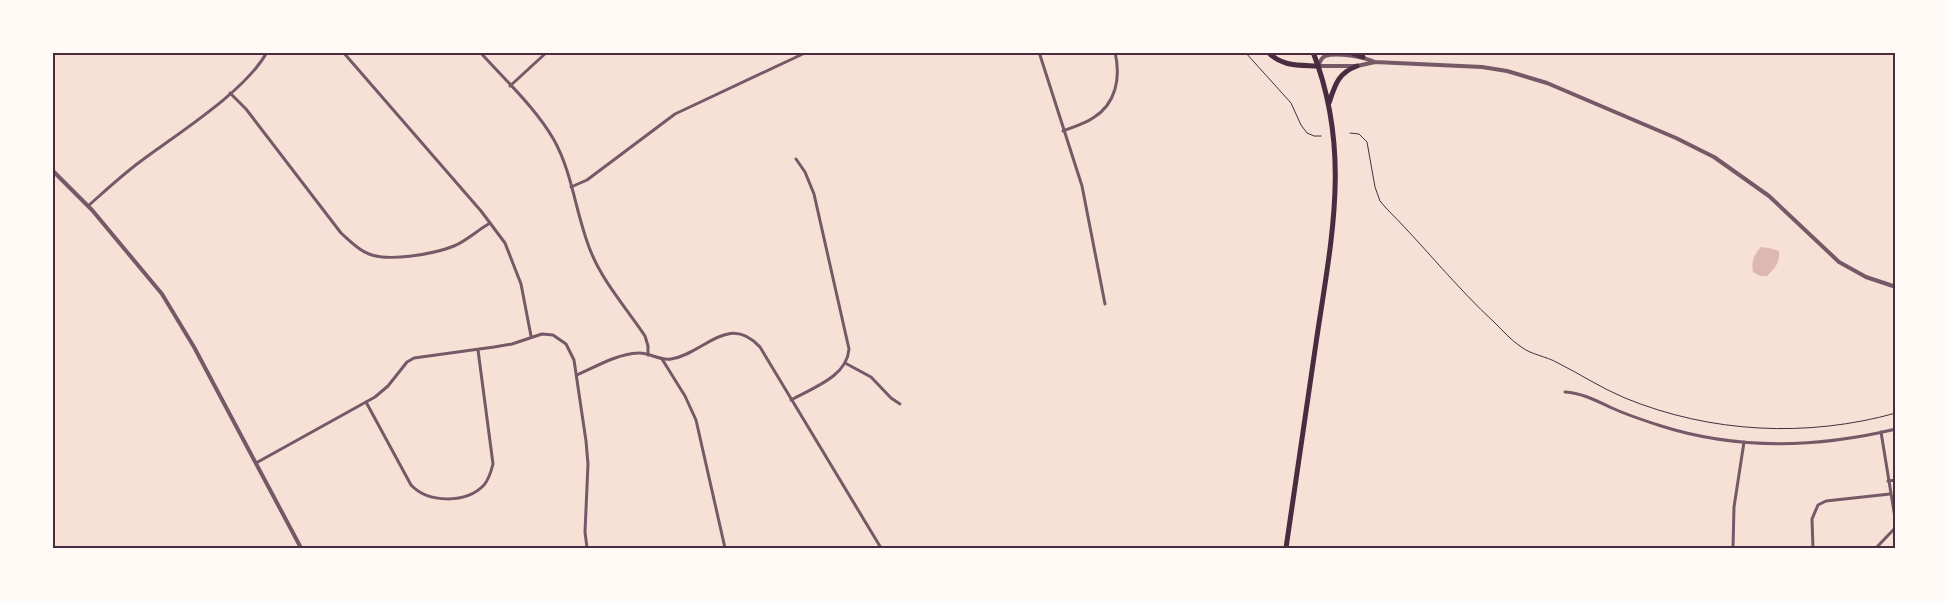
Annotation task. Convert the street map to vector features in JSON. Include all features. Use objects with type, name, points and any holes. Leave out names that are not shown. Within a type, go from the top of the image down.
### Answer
[{"type":"main road","points":[[1268,52],[1278,61],[1288,65],[1318,66]]},
{"type":"main road","points":[[1286,548],[1336,202],[1336,157],[1328,104],[1313,52]]},
{"type":"main road","points":[[1349,52],[1363,57]]},
{"type":"main road","points":[[1328,104],[1338,78],[1357,66]]},
{"type":"street","points":[[88,206],[139,162],[230,93],[253,72],[267,52]]},
{"type":"street","points":[[343,52],[506,243],[524,300],[530,336]]},
{"type":"street","points":[[480,52],[550,134],[559,151],[591,254],[602,274],[645,336],[648,355]]},
{"type":"street","points":[[510,86],[547,52]]},
{"type":"street","points":[[571,187],[587,180],[675,114],[807,52]]},
{"type":"street","points":[[1039,52],[1082,186],[1105,304]]},
{"type":"street","points":[[1064,131],[1092,119],[1104,110],[1113,97],[1118,84],[1118,65],[1115,52]]},
{"type":"street","points":[[1375,62],[1363,57],[1327,56],[1320,60],[1318,66],[1357,66],[1375,62],[1395,62],[1482,67],[1519,74],[1568,92],[1676,138],[1720,160],[1759,187],[1839,262],[1866,277],[1896,287]]},
{"type":"street","points":[[230,93],[246,109],[341,233],[353,244],[370,254],[379,256],[414,255],[443,250],[455,245],[490,223]]},
{"type":"street","points":[[791,400],[832,376],[845,363],[848,356],[847,340],[814,194],[805,172],[796,160]]},
{"type":"street","points":[[52,170],[88,206],[162,294],[190,340],[301,548]]},
{"type":"street","points":[[576,375],[630,354],[642,353],[662,359],[682,356],[723,334],[734,332],[744,334],[753,339],[760,347],[881,548]]},
{"type":"street","points":[[256,463],[366,402],[388,386],[407,362],[414,358],[512,344],[530,336],[548,334],[562,340],[572,354],[576,375],[587,453],[586,548]]},
{"type":"street","points":[[366,402],[411,485],[418,492],[436,498],[458,498],[477,491],[485,484],[491,474],[493,464],[478,350]]},
{"type":"street","points":[[662,359],[685,396],[696,420],[725,548]]},
{"type":"street","points":[[845,363],[871,377],[891,398],[900,404]]},
{"type":"street","points":[[1565,392],[1579,393],[1660,426],[1699,435],[1744,442],[1779,444],[1816,443],[1896,429]]},
{"type":"street","points":[[1876,548],[1896,525],[1881,432]]},
{"type":"street","points":[[1733,548],[1734,507],[1744,442]]},
{"type":"street","points":[[1888,481],[1896,480]]},
{"type":"street","points":[[1813,548],[1812,519],[1818,505],[1826,502],[1890,494]]},
{"type":"path","points":[[1245,52],[1291,103],[1301,125],[1307,132],[1314,136],[1321,136]]},
{"type":"path","points":[[1350,133],[1357,134],[1367,142],[1375,187],[1380,201],[1471,300],[1524,350],[1552,360],[1625,398],[1662,411],[1709,422],[1767,429],[1819,428],[1843,425],[1896,413]]},
{"type":"shaded area","points":[[1761,247],[1779,251],[1779,259],[1767,276],[1760,276],[1753,272],[1754,258]]}]
